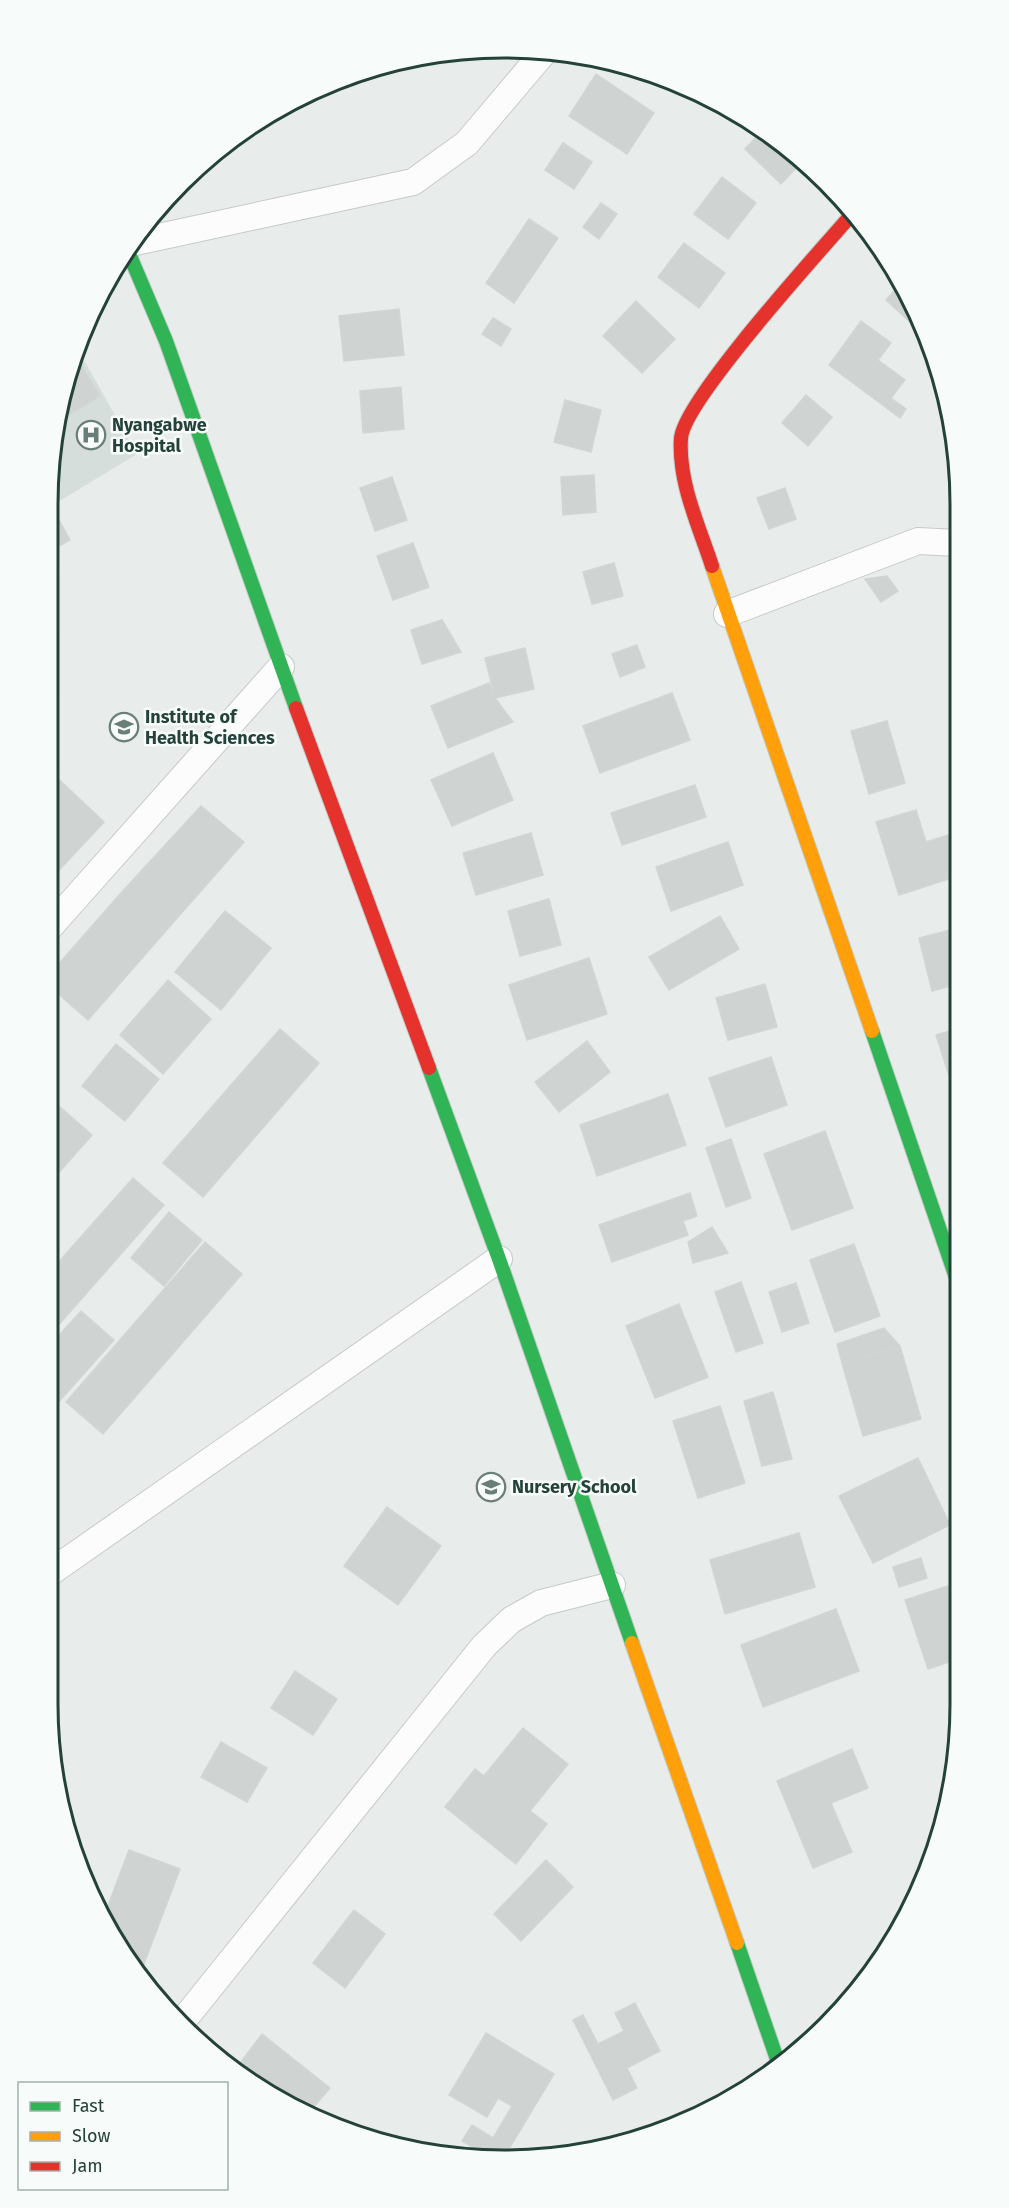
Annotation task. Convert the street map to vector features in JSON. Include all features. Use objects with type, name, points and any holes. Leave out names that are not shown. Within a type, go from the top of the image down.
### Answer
[{"type":"main road","points":[[847,220],[705,388],[681,436],[686,489],[950,1260]]},
{"type":"main road","points":[[132,260],[166,342],[281,667],[499,1258],[776,2057]]},
{"type":"street","points":[[146,240],[413,182],[467,143],[538,59]]},
{"type":"street","points":[[727,614],[918,541],[950,543]]},
{"type":"street","points":[[58,918],[281,667]]},
{"type":"street","points":[[58,1567],[499,1258]]},
{"type":"street","points":[[187,2016],[484,1646],[511,1620],[541,1603],[612,1585]]},
{"type":"shaded area","name":"Nyangabwe Hospital","points":[[83,358],[137,454],[58,502],[62,446],[67,417]]},
{"type":"building","points":[[596,74],[654,113],[627,154],[569,116]]},
{"type":"building","points":[[756,137],[797,167],[781,184],[745,149]]},
{"type":"building","points":[[563,143],[592,162],[574,189],[545,170]]},
{"type":"building","points":[[722,177],[756,203],[728,239],[694,214]]},
{"type":"building","points":[[601,203],[617,214],[599,239],[583,227]]},
{"type":"building","points":[[529,219],[558,238],[514,303],[486,283]]},
{"type":"building","points":[[684,243],[725,273],[699,308],[658,277]]},
{"type":"building","points":[[895,289],[913,325],[886,300]]},
{"type":"building","points":[[636,301],[675,339],[642,373],[603,336]]},
{"type":"building","points":[[399,309],[404,355],[344,361],[339,316]]},
{"type":"building","points":[[493,318],[511,329],[501,346],[482,334]]},
{"type":"building","points":[[861,321],[891,343],[878,360],[905,380],[891,398],[906,409],[900,418],[829,365]]},
{"type":"building","points":[[81,365],[100,396],[67,416]]},
{"type":"building","points":[[401,387],[404,429],[363,433],[360,391]]},
{"type":"building","points":[[806,395],[832,417],[808,446],[782,423]]},
{"type":"building","points":[[565,400],[601,410],[591,452],[554,442]]},
{"type":"building","points":[[594,475],[596,512],[563,515],[561,477]]},
{"type":"building","points":[[392,477],[407,520],[375,531],[360,488]]},
{"type":"building","points":[[785,488],[796,519],[769,529],[757,498]]},
{"type":"building","points":[[58,518],[70,540],[58,547]]},
{"type":"building","points":[[413,543],[429,587],[393,600],[377,556]]},
{"type":"building","points":[[614,563],[623,596],[592,604],[583,572]]},
{"type":"building","points":[[887,576],[898,591],[881,602],[865,579]]},
{"type":"building","points":[[442,620],[461,652],[422,664],[411,630]]},
{"type":"building","points":[[637,645],[645,667],[620,677],[612,654]]},
{"type":"building","points":[[525,648],[534,689],[495,698],[485,658]]},
{"type":"building","points":[[489,683],[495,698],[513,722],[448,748],[431,706]]},
{"type":"building","points":[[672,693],[690,740],[600,773],[583,726]]},
{"type":"building","points":[[887,721],[905,783],[869,794],[851,731]]},
{"type":"building","points":[[493,753],[513,800],[452,826],[431,780]]},
{"type":"building","points":[[58,778],[104,822],[58,871]]},
{"type":"building","points":[[695,785],[706,817],[622,845],[611,813]]},
{"type":"building","points":[[201,806],[244,842],[164,933],[120,894]]},
{"type":"building","points":[[916,810],[926,842],[950,834],[950,879],[899,895],[876,822]]},
{"type":"building","points":[[531,833],[543,875],[476,895],[463,853]]},
{"type":"building","points":[[728,842],[743,885],[671,911],[656,867]]},
{"type":"building","points":[[120,894],[164,933],[88,1020],[58,994],[58,965]]},
{"type":"building","points":[[549,899],[561,945],[520,956],[508,911]]},
{"type":"building","points":[[225,911],[271,948],[221,1010],[175,972]]},
{"type":"building","points":[[720,916],[739,949],[669,990],[649,957]]},
{"type":"building","points":[[950,930],[950,986],[932,991],[919,938]]},
{"type":"building","points":[[589,958],[607,1014],[527,1040],[509,985]]},
{"type":"building","points":[[168,980],[211,1019],[163,1074],[120,1035]]},
{"type":"building","points":[[765,984],[777,1027],[728,1040],[716,998]]},
{"type":"building","points":[[280,1029],[319,1063],[203,1197],[163,1163]]},
{"type":"building","points":[[950,1031],[950,1079],[936,1035]]},
{"type":"building","points":[[587,1041],[610,1072],[559,1112],[535,1082]]},
{"type":"building","points":[[116,1044],[159,1079],[125,1121],[82,1086]]},
{"type":"building","points":[[771,1057],[787,1105],[726,1127],[709,1078]]},
{"type":"building","points":[[668,1094],[686,1145],[597,1176],[580,1125]]},
{"type":"building","points":[[58,1107],[92,1135],[58,1174]]},
{"type":"building","points":[[825,1131],[853,1208],[792,1230],[764,1154]]},
{"type":"building","points":[[731,1139],[751,1198],[726,1207],[706,1148]]},
{"type":"building","points":[[133,1178],[164,1205],[58,1326],[58,1263]]},
{"type":"building","points":[[690,1193],[697,1216],[683,1221],[688,1235],[612,1262],[599,1225]]},
{"type":"building","points":[[169,1212],[202,1240],[164,1286],[131,1258]]},
{"type":"building","points":[[712,1227],[728,1253],[693,1263],[688,1242]]},
{"type":"building","points":[[205,1242],[242,1274],[103,1434],[66,1402]]},
{"type":"building","points":[[854,1244],[880,1316],[835,1332],[810,1260]]},
{"type":"building","points":[[741,1282],[763,1343],[736,1352],[715,1292]]},
{"type":"building","points":[[796,1283],[809,1323],[782,1332],[769,1292]]},
{"type":"building","points":[[679,1304],[708,1377],[655,1398],[626,1326]]},
{"type":"building","points":[[81,1311],[114,1340],[58,1403],[58,1336]]},
{"type":"building","points":[[884,1328],[900,1346],[842,1363],[837,1344]]},
{"type":"building","points":[[900,1346],[921,1419],[863,1436],[842,1363]]},
{"type":"building","points":[[773,1392],[792,1459],[762,1466],[744,1401]]},
{"type":"building","points":[[720,1406],[745,1483],[698,1498],[673,1421]]},
{"type":"building","points":[[918,1458],[950,1525],[873,1563],[839,1496]]},
{"type":"building","points":[[387,1507],[441,1546],[398,1605],[344,1566]]},
{"type":"building","points":[[799,1533],[815,1587],[725,1614],[710,1560]]},
{"type":"building","points":[[921,1558],[927,1578],[899,1587],[893,1567]]},
{"type":"building","points":[[950,1585],[950,1662],[928,1669],[905,1600]]},
{"type":"building","points":[[836,1609],[859,1671],[763,1707],[741,1645]]},
{"type":"building","points":[[295,1671],[337,1699],[313,1735],[271,1708]]},
{"type":"building","points":[[523,1728],[568,1764],[530,1811],[547,1824],[516,1864],[445,1807],[475,1769],[484,1776]]},
{"type":"building","points":[[221,1742],[267,1768],[247,1802],[201,1777]]},
{"type":"building","points":[[852,1749],[868,1788],[831,1803],[852,1852],[813,1868],[777,1781]]},
{"type":"building","points":[[129,1850],[180,1869],[144,1965],[107,1907]]},
{"type":"building","points":[[546,1860],[573,1887],[521,1941],[494,1914]]},
{"type":"building","points":[[354,1910],[385,1934],[345,1988],[313,1963]]},
{"type":"building","points":[[635,2003],[660,2051],[627,2068],[637,2088],[613,2100],[573,2020],[583,2015],[598,2044],[624,2031],[615,2013]]},
{"type":"building","points":[[486,2033],[554,2074],[508,2150],[476,2149],[462,2141],[472,2125],[493,2138],[512,2106],[498,2098],[487,2117],[449,2095]]},
{"type":"building","points":[[262,2034],[330,2088],[314,2107],[281,2090],[241,2062]]},
{"type":"traffic: fast","points":[[132,260],[166,341],[296,708]]},
{"type":"traffic: fast","points":[[872,1031],[950,1260]]},
{"type":"traffic: fast","points":[[429,1068],[499,1259],[632,1643]]},
{"type":"traffic: fast","points":[[737,1943],[776,2057]]},
{"type":"traffic: slow","points":[[712,566],[872,1031]]},
{"type":"traffic: slow","points":[[632,1643],[737,1943]]},
{"type":"traffic: jam","points":[[712,566],[690,503],[683,471],[681,438],[688,419],[728,360],[785,290],[847,219]]},
{"type":"traffic: jam","points":[[296,708],[429,1068]]},
{"type":"place","name":"Nyangabwe Hospital","points":[[91,435]]},
{"type":"place","name":"Institute of Health Sciences","points":[[124,727]]},
{"type":"place","name":"Nursery School","points":[[491,1487]]}]
